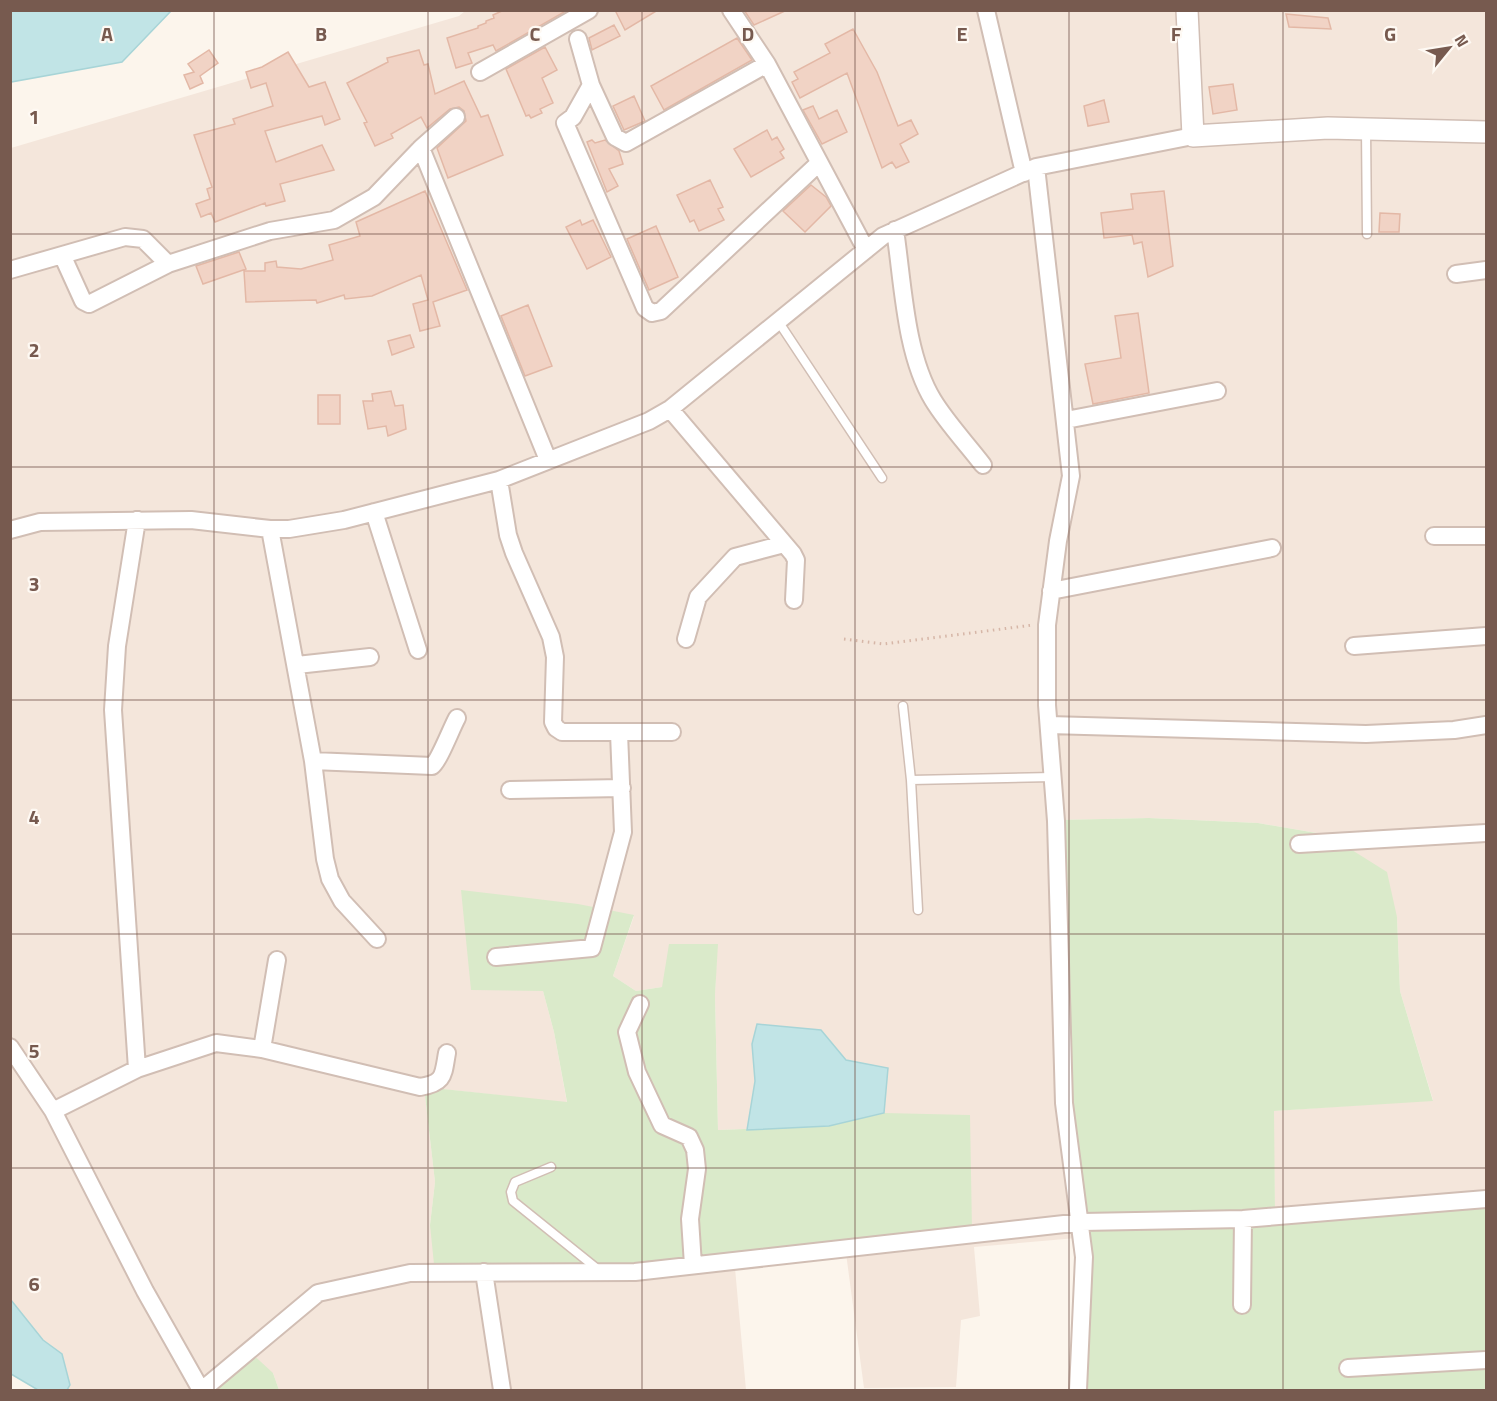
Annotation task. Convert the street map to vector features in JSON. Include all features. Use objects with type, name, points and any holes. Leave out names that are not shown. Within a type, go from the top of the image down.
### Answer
[{"type":"street","points":[[480,72],[589,10]]},
{"type":"street","points":[[731,10],[767,64],[866,250]]},
{"type":"street","points":[[986,10],[1030,170],[1066,420],[1071,476],[1047,625],[1064,1103],[1082,1222],[1084,1257],[1078,1390]]},
{"type":"street","points":[[1187,10],[1192,136]]},
{"type":"street","points":[[578,39],[591,85],[615,137],[626,143],[767,64]]},
{"type":"street","points":[[591,85],[573,117],[565,123],[645,308],[652,313],[661,311],[819,163]]},
{"type":"street","points":[[63,257],[83,301],[89,304],[168,264],[270,231],[334,220],[374,197],[421,148],[456,117]]},
{"type":"street","points":[[10,530],[40,522],[137,520],[191,520],[270,529],[333,522],[499,480],[649,421],[670,409],[866,250],[895,230],[1030,170],[1192,136],[1328,128],[1486,132]]},
{"type":"street","points":[[421,148],[548,460]]},
{"type":"street","points":[[895,230],[919,372],[933,400],[983,465]]},
{"type":"street","points":[[10,270],[63,257],[125,237],[143,239],[168,264]]},
{"type":"street","points":[[1456,273],[1486,270]]},
{"type":"street","points":[[1066,420],[1217,391]]},
{"type":"street","points":[[670,409],[796,560],[794,600]]},
{"type":"street","points":[[499,480],[508,535],[551,637],[555,657],[553,722],[556,728],[562,732],[672,732]]},
{"type":"street","points":[[374,512],[418,651]]},
{"type":"street","points":[[137,520],[117,646],[113,710],[137,1069]]},
{"type":"street","points":[[270,529],[313,760],[324,859],[330,879],[342,900],[377,939]]},
{"type":"street","points":[[1434,536],[1486,536]]},
{"type":"street","points":[[686,639],[698,597],[735,557],[784,544]]},
{"type":"street","points":[[1051,591],[1272,548]]},
{"type":"street","points":[[1354,646],[1486,636]]},
{"type":"street","points":[[297,665],[370,657]]},
{"type":"street","points":[[313,760],[432,766],[437,762],[445,738],[458,718]]},
{"type":"street","points":[[1049,725],[1366,734],[1454,730],[1486,724]]},
{"type":"street","points":[[496,957],[592,948],[623,832],[619,733]]},
{"type":"street","points":[[510,790],[622,788]]},
{"type":"street","points":[[1299,844],[1486,833]]},
{"type":"street","points":[[262,1049],[276,960]]},
{"type":"street","points":[[640,1004],[627,1032],[631,1056],[640,1080],[662,1125],[689,1137],[695,1150],[697,1169],[690,1219],[693,1265]]},
{"type":"street","points":[[53,1111],[137,1069],[216,1043],[262,1049],[420,1087],[434,1085],[443,1076],[447,1053]]},
{"type":"street","points":[[10,1047],[53,1111],[145,1291],[201,1390],[318,1293],[410,1273],[635,1272],[1082,1222],[1243,1219],[1486,1199]]},
{"type":"street","points":[[1242,1305],[1243,1219]]},
{"type":"street","points":[[484,1272],[502,1390]]},
{"type":"street","points":[[1348,1368],[1486,1360]]},
{"type":"lane","points":[[1366,129],[1367,234]]},
{"type":"lane","points":[[778,321],[882,478]]},
{"type":"lane","points":[[903,706],[911,780],[918,910]]},
{"type":"lane","points":[[911,780],[1053,777]]},
{"type":"lane","points":[[551,1167],[514,1182],[511,1192],[513,1202],[601,1272]]},
{"type":"path","points":[[844,639],[884,644],[1047,625]]},
{"type":"shaded area","points":[[465,11],[1486,11],[1486,1196],[1275,1211],[1273,1111],[1433,1100],[1400,991],[1397,917],[1328,835],[1258,823],[1149,818],[1058,820],[1073,1104],[1088,1237],[974,1247],[980,1316],[961,1320],[956,1387],[864,1388],[829,1126],[718,1130],[715,995],[717,944],[662,987],[636,991],[613,976],[634,916],[543,991],[554,1032],[567,1103],[424,1087],[435,1182],[430,1225],[734,1257],[746,1390],[279,1390],[273,1373],[202,1390],[38,1390],[11,1374],[11,148],[459,16]]},
{"type":"green space","points":[[1149,818],[1258,823],[1328,835],[1387,872],[1397,917],[1400,991],[1433,1101],[1274,1111],[1275,1210],[1486,1196],[1486,1390],[1083,1390],[1088,1222],[1073,1104],[1057,820]]},
{"type":"green space","points":[[461,890],[578,904],[634,915],[613,976],[636,991],[662,987],[669,944],[718,944],[715,995],[718,1130],[829,1126],[884,1113],[970,1115],[972,1231],[631,1265],[435,1274],[430,1225],[435,1182],[424,1087],[567,1102],[554,1032],[543,991],[471,990]]},
{"type":"green space","points":[[249,1351],[273,1373],[279,1390],[202,1390]]},
{"type":"water","points":[[10,11],[171,11],[122,62],[11,82]]},
{"type":"water","points":[[757,1024],[821,1030],[846,1060],[888,1068],[884,1113],[829,1126],[747,1130],[755,1081],[752,1044]]},
{"type":"water","points":[[11,1300],[43,1340],[62,1354],[70,1385],[67,1390],[38,1390],[11,1374]]},
{"type":"building","points":[[504,10],[566,11],[496,51],[493,45],[468,53],[472,63],[456,68],[447,38],[478,28],[494,18],[493,15]]},
{"type":"building","points":[[615,10],[658,10],[625,30]]},
{"type":"building","points":[[744,10],[787,10],[754,25]]},
{"type":"building","points":[[1286,14],[1328,18],[1331,29],[1289,27]]},
{"type":"building","points":[[614,25],[620,36],[592,50],[589,38]]},
{"type":"building","points":[[853,29],[877,72],[898,126],[911,120],[918,134],[900,144],[909,162],[896,168],[892,162],[882,168],[847,73],[800,98],[792,82],[798,79],[794,72],[830,53],[825,44]]},
{"type":"building","points":[[737,38],[752,60],[664,110],[651,86]]},
{"type":"building","points":[[545,47],[557,70],[542,78],[553,103],[540,109],[542,113],[531,118],[529,115],[526,116],[506,69]]},
{"type":"building","points":[[209,50],[218,63],[200,76],[203,83],[190,89],[184,75],[194,72],[188,64]]},
{"type":"building","points":[[419,50],[424,65],[428,64],[435,94],[464,81],[481,117],[488,115],[503,155],[448,178],[437,148],[466,121],[464,111],[459,107],[450,109],[427,128],[421,117],[391,134],[393,138],[375,146],[364,123],[367,122],[347,83],[388,62],[387,58]]},
{"type":"building","points":[[288,52],[309,87],[325,82],[340,119],[325,125],[322,116],[265,131],[276,162],[322,145],[334,170],[280,184],[285,201],[266,206],[265,203],[215,222],[211,213],[201,217],[196,204],[210,199],[207,189],[212,187],[194,135],[235,124],[233,119],[273,106],[266,83],[251,88],[246,72],[262,67]]},
{"type":"building","points":[[1233,84],[1237,110],[1213,114],[1209,87]]},
{"type":"building","points":[[634,96],[645,121],[624,130],[613,106]]},
{"type":"building","points":[[1104,100],[1109,122],[1088,126],[1084,106]]},
{"type":"building","points":[[813,106],[819,119],[837,110],[847,132],[822,144],[803,110]]},
{"type":"building","points":[[767,130],[772,140],[777,137],[784,149],[780,152],[784,158],[751,177],[734,149]]},
{"type":"building","points":[[592,140],[595,143],[605,140],[619,151],[623,164],[609,169],[618,186],[607,192],[587,142]]},
{"type":"building","points":[[710,180],[723,207],[718,209],[724,220],[699,231],[694,220],[690,222],[677,195]]},
{"type":"building","points":[[811,185],[826,197],[831,206],[805,232],[783,211]]},
{"type":"building","points":[[425,191],[467,290],[433,302],[440,326],[420,331],[413,304],[428,300],[421,275],[372,296],[345,299],[344,295],[317,303],[316,300],[246,302],[244,271],[265,271],[265,263],[276,261],[277,267],[301,269],[333,260],[329,245],[360,236],[356,222]]},
{"type":"building","points":[[1164,191],[1173,266],[1148,277],[1142,242],[1134,244],[1132,235],[1104,238],[1101,213],[1133,209],[1131,194]]},
{"type":"building","points":[[1380,213],[1400,214],[1399,232],[1379,232]]},
{"type":"building","points":[[580,220],[582,225],[593,220],[611,257],[587,269],[566,227]]},
{"type":"building","points":[[656,226],[678,277],[649,290],[627,239]]},
{"type":"building","points":[[239,252],[246,269],[203,284],[196,266]]},
{"type":"building","points":[[528,305],[552,366],[525,376],[501,316]]},
{"type":"building","points":[[1138,313],[1149,393],[1093,404],[1085,364],[1121,358],[1115,316]]},
{"type":"building","points":[[410,335],[414,347],[392,355],[388,341]]},
{"type":"building","points":[[391,391],[395,406],[403,405],[406,429],[388,436],[386,426],[368,429],[363,401],[373,401],[372,394]]},
{"type":"building","points":[[318,395],[340,395],[340,424],[318,424]]}]
